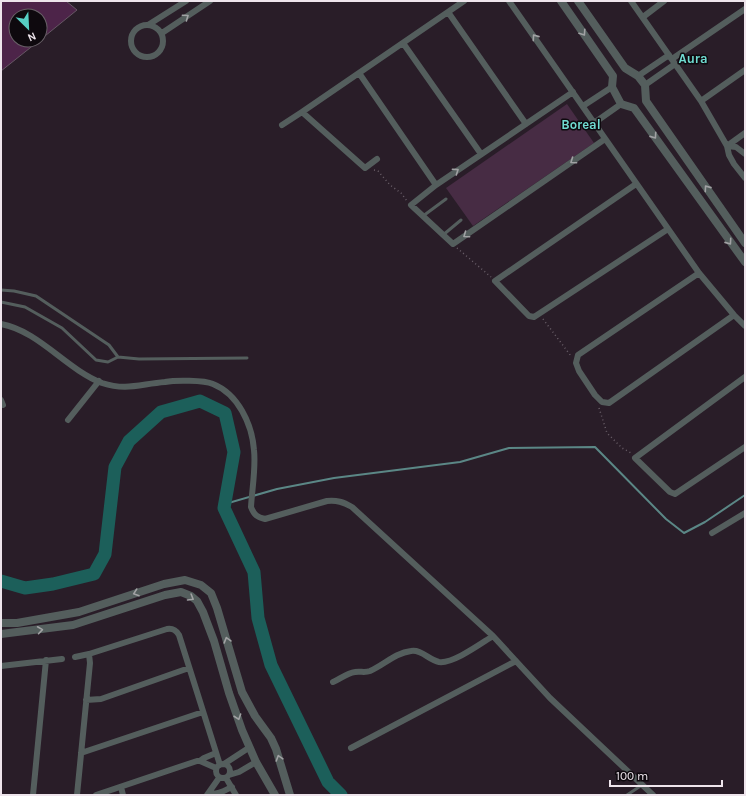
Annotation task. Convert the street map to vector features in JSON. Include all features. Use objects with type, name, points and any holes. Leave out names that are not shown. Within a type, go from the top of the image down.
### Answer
[{"type":"street","points":[[148,25],[186,1]]},
{"type":"street","points":[[162,33],[210,1]]},
{"type":"street","points":[[282,125],[464,1]]},
{"type":"street","points":[[509,1],[699,273],[745,326]]},
{"type":"street","points":[[561,1],[612,76],[612,87],[621,104],[634,108],[745,262]]},
{"type":"street","points":[[578,1],[625,68],[638,76],[645,85],[646,101],[745,243]]},
{"type":"street","points":[[631,1],[701,101],[727,146],[734,164],[745,178]]},
{"type":"street","points":[[642,17],[664,1]]},
{"type":"street","points":[[645,85],[672,60],[745,9]]},
{"type":"street","points":[[448,12],[526,124]]},
{"type":"street","points":[[144,25],[148,25],[156,27],[162,33],[164,42],[159,53],[151,57],[143,57],[133,49],[131,41],[136,29],[144,25]]},
{"type":"street","points":[[403,43],[481,154]]},
{"type":"street","points":[[638,76],[672,60]]},
{"type":"street","points":[[612,76],[625,68]]},
{"type":"street","points":[[701,101],[745,70]]},
{"type":"street","points":[[359,73],[436,185]]},
{"type":"street","points":[[583,106],[612,87]]},
{"type":"street","points":[[573,92],[436,185],[411,205],[453,244],[605,139]]},
{"type":"street","points":[[634,108],[646,101]]},
{"type":"street","points":[[594,123],[621,104]]},
{"type":"street","points":[[302,112],[364,168],[378,159]]},
{"type":"street","points":[[727,146],[745,133]]},
{"type":"street","points":[[727,146],[736,148],[745,154]]},
{"type":"street","points":[[636,184],[495,281],[530,316],[534,317],[668,229]]},
{"type":"street","points":[[699,273],[578,355],[576,363],[579,371],[595,395],[602,402],[609,403],[734,315]]},
{"type":"street","points":[[1,324],[21,330],[79,371],[99,382],[114,387],[125,388],[166,381],[191,382],[212,383],[227,392],[239,405],[251,428],[254,450],[251,507],[253,513],[258,518],[265,519],[326,501],[337,500],[352,507],[493,636],[561,708],[652,795]]},
{"type":"street","points":[[745,377],[635,458],[670,492],[675,494],[745,446]]},
{"type":"street","points":[[68,420],[99,382]]},
{"type":"street","points":[[712,533],[745,513]]},
{"type":"street","points":[[1,623],[17,623],[79,612],[164,584],[185,580],[201,585],[211,593],[217,608],[242,692],[247,704],[271,738],[276,749],[290,795]]},
{"type":"street","points":[[1,634],[73,625],[165,594],[181,592],[191,596],[197,601],[203,612],[214,641],[229,693],[250,747],[256,762],[275,795]]},
{"type":"street","points":[[15,633],[17,623]]},
{"type":"street","points":[[76,657],[167,629],[172,628],[176,631],[179,635],[220,766]]},
{"type":"street","points":[[333,682],[356,672],[365,673],[397,655],[414,650],[421,652],[438,662],[448,662],[493,636]]},
{"type":"street","points":[[77,795],[90,663],[88,654]]},
{"type":"street","points":[[1,666],[62,659]]},
{"type":"street","points":[[33,795],[46,660]]},
{"type":"street","points":[[351,748],[516,661]]},
{"type":"street","points":[[86,700],[101,699],[189,668]]},
{"type":"street","points":[[229,693],[242,692]]},
{"type":"street","points":[[81,753],[203,712]]},
{"type":"street","points":[[236,795],[225,777],[216,774],[220,766],[250,747]]},
{"type":"street","points":[[96,795],[200,761],[216,753]]},
{"type":"street","points":[[200,761],[230,768],[225,777],[208,794]]},
{"type":"street","points":[[225,777],[239,772],[256,762]]},
{"type":"street","points":[[121,787],[123,795]]},
{"type":"street","points":[[208,794],[213,795],[232,787]]},
{"type":"lane","points":[[423,216],[446,200]]},
{"type":"lane","points":[[443,235],[461,220]]},
{"type":"lane","points":[[1,290],[14,291],[36,296],[109,346],[118,357]]},
{"type":"lane","points":[[1,302],[25,307],[62,328],[96,360],[108,362],[118,357],[139,359],[247,358]]},
{"type":"lane","points":[[627,795],[642,785]]},
{"type":"path","points":[[364,168],[378,171],[411,205]]},
{"type":"path","points":[[453,244],[495,281]]},
{"type":"path","points":[[539,314],[576,363]]},
{"type":"path","points":[[595,395],[607,433],[614,441],[635,458]]},
{"type":"shaded area","points":[[567,104],[594,143],[473,226],[446,188]]},
{"type":"building","points":[[1,1],[66,1],[77,10],[48,34],[48,8],[8,8],[8,48],[30,48],[1,71]]},
{"type":"waterway","points":[[1,581],[25,588],[53,584],[94,574],[105,554],[115,467],[129,441],[161,412],[200,401],[225,413],[234,452],[224,508],[254,572],[258,618],[271,665],[328,782],[341,795]]},
{"type":"waterway","points":[[225,504],[277,489],[334,478],[460,462],[509,448],[595,447],[666,519],[684,533],[705,522],[745,495]]},
{"type":"district","name":"Aura","points":[[693,58]]},
{"type":"district","name":"Boreal","points":[[581,124]]}]
